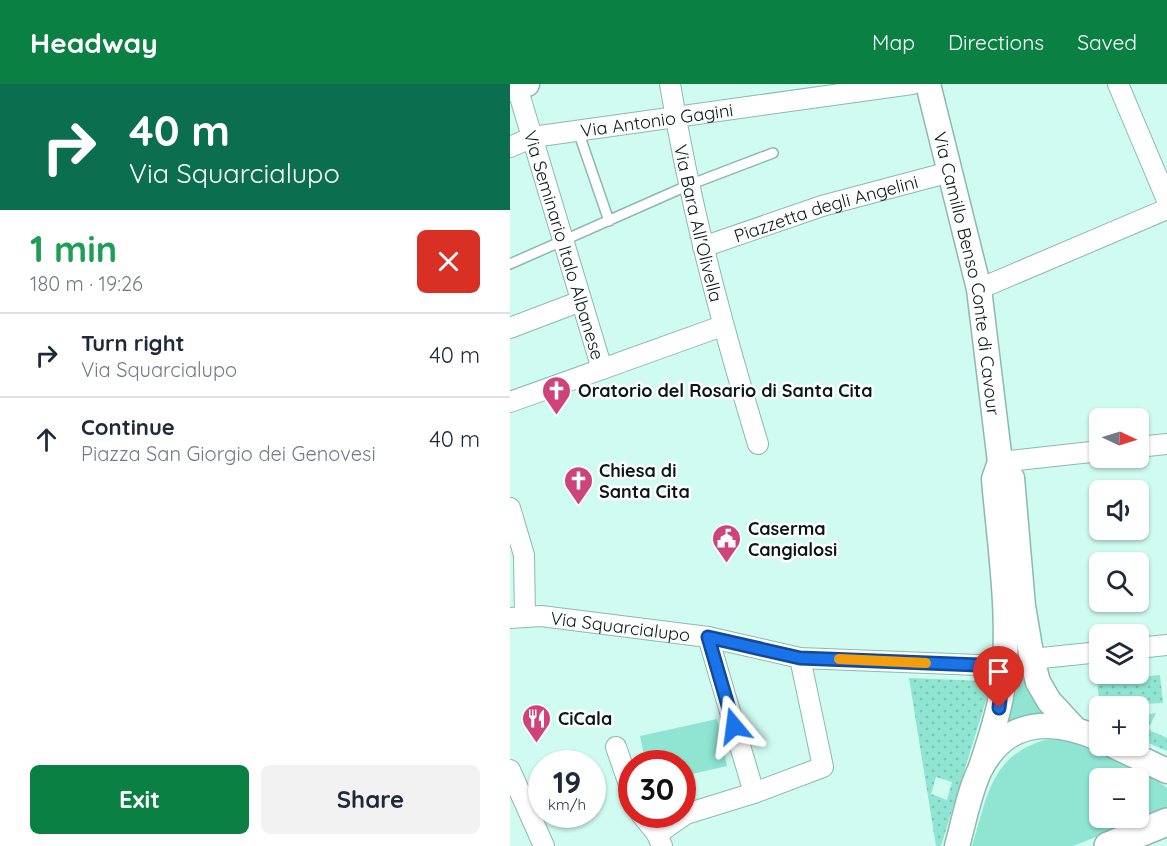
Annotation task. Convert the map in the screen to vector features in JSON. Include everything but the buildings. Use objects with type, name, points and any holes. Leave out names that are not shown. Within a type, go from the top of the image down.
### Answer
[{"type":"main road","points":[[1108,846],[1167,822]]},
{"type":"main road","points":[[1156,846],[1167,842]]},
{"type":"street","name":"Via Bara All'Olivella","points":[[670,84],[689,185],[722,326],[758,444]]},
{"type":"street","name":"Via Antonio Gagini","points":[[510,147],[533,137],[675,116],[804,91],[925,84]]},
{"type":"street","name":"Via Camillo Benso Conte di Cavour","points":[[925,84],[979,289],[1000,462]]},
{"type":"street","points":[[1118,84],[1167,200]]},
{"type":"street","name":"Via Seminario Italo Albanese","points":[[518,87],[602,369]]},
{"type":"street","name":"Piazzetta degli Angelini","points":[[703,247],[822,206],[950,172]]},
{"type":"street","points":[[979,289],[1167,209]]},
{"type":"street","points":[[510,328],[581,301]]},
{"type":"street","points":[[510,402],[722,326]]},
{"type":"street","points":[[1149,446],[1167,444]]},
{"type":"street","points":[[1000,462],[1089,452]]},
{"type":"street","points":[[1000,462],[1012,478],[1023,606],[1038,682],[1049,701],[1073,727]]},
{"type":"street","points":[[957,846],[995,724],[1004,666],[1005,624],[994,479],[1000,462]]},
{"type":"street","points":[[510,508],[524,555],[517,617]]},
{"type":"street","name":"Via Squarcialupo","points":[[517,617],[541,616],[708,637],[800,658],[1004,666]]},
{"type":"street","points":[[708,637],[754,793]]},
{"type":"street","points":[[1149,647],[1167,645]]},
{"type":"street","points":[[1032,659],[1089,653]]},
{"type":"street","points":[[660,840],[686,814],[754,793],[823,767],[800,658]]},
{"type":"street","points":[[981,767],[1005,740],[1031,727],[1053,724],[1073,727],[1089,734]]},
{"type":"street","points":[[616,747],[618,753]]},
{"type":"street","points":[[1137,756],[1166,769]]},
{"type":"street","points":[[510,770],[544,846]]},
{"type":"lane","points":[[578,131],[609,221]]},
{"type":"lane","points":[[510,264],[689,185],[772,153]]},
{"type":"green space","points":[[1013,612],[1046,713],[1027,716],[1007,726],[1017,688]]},
{"type":"green space","points":[[1160,675],[1163,703],[1149,704],[1149,696],[1099,696],[1097,684],[1149,684],[1149,676]]},
{"type":"green space","points":[[909,678],[984,681],[988,694],[941,846],[936,846]],"holes":[[[936,777],[952,782],[947,800],[931,794]]]},
{"type":"green space","points":[[1156,713],[1149,727],[1149,714]]},
{"type":"green space","points":[[717,719],[727,766],[696,773],[696,750],[643,750],[640,736]]},
{"type":"green space","points":[[1149,727],[1151,731],[1167,738],[1167,751],[1149,743]]},
{"type":"green space","points":[[1045,740],[1062,740],[1089,748],[1089,756],[1108,756],[1134,768],[1089,768],[1089,828],[1119,828],[1073,846],[972,846],[987,796],[1002,768],[1012,757],[1027,747]]},
{"type":"green space","points":[[1149,776],[1167,788],[1167,809],[1149,816]]},
{"type":"slow traffic","points":[[839,659],[926,663]]},
{"type":"place","name":"Oratorio del Rosario di Santa Cita","points":[[557,416]]},
{"type":"place","name":"Chiesa di Santa Cita","points":[[578,506]]},
{"type":"place","name":"Caserma Cangialosi","points":[[727,564]]},
{"type":"place","name":"CiCala","points":[[537,744]]},
{"type":"route","points":[[734,726],[708,637],[800,658],[1004,666],[999,708]]}]
